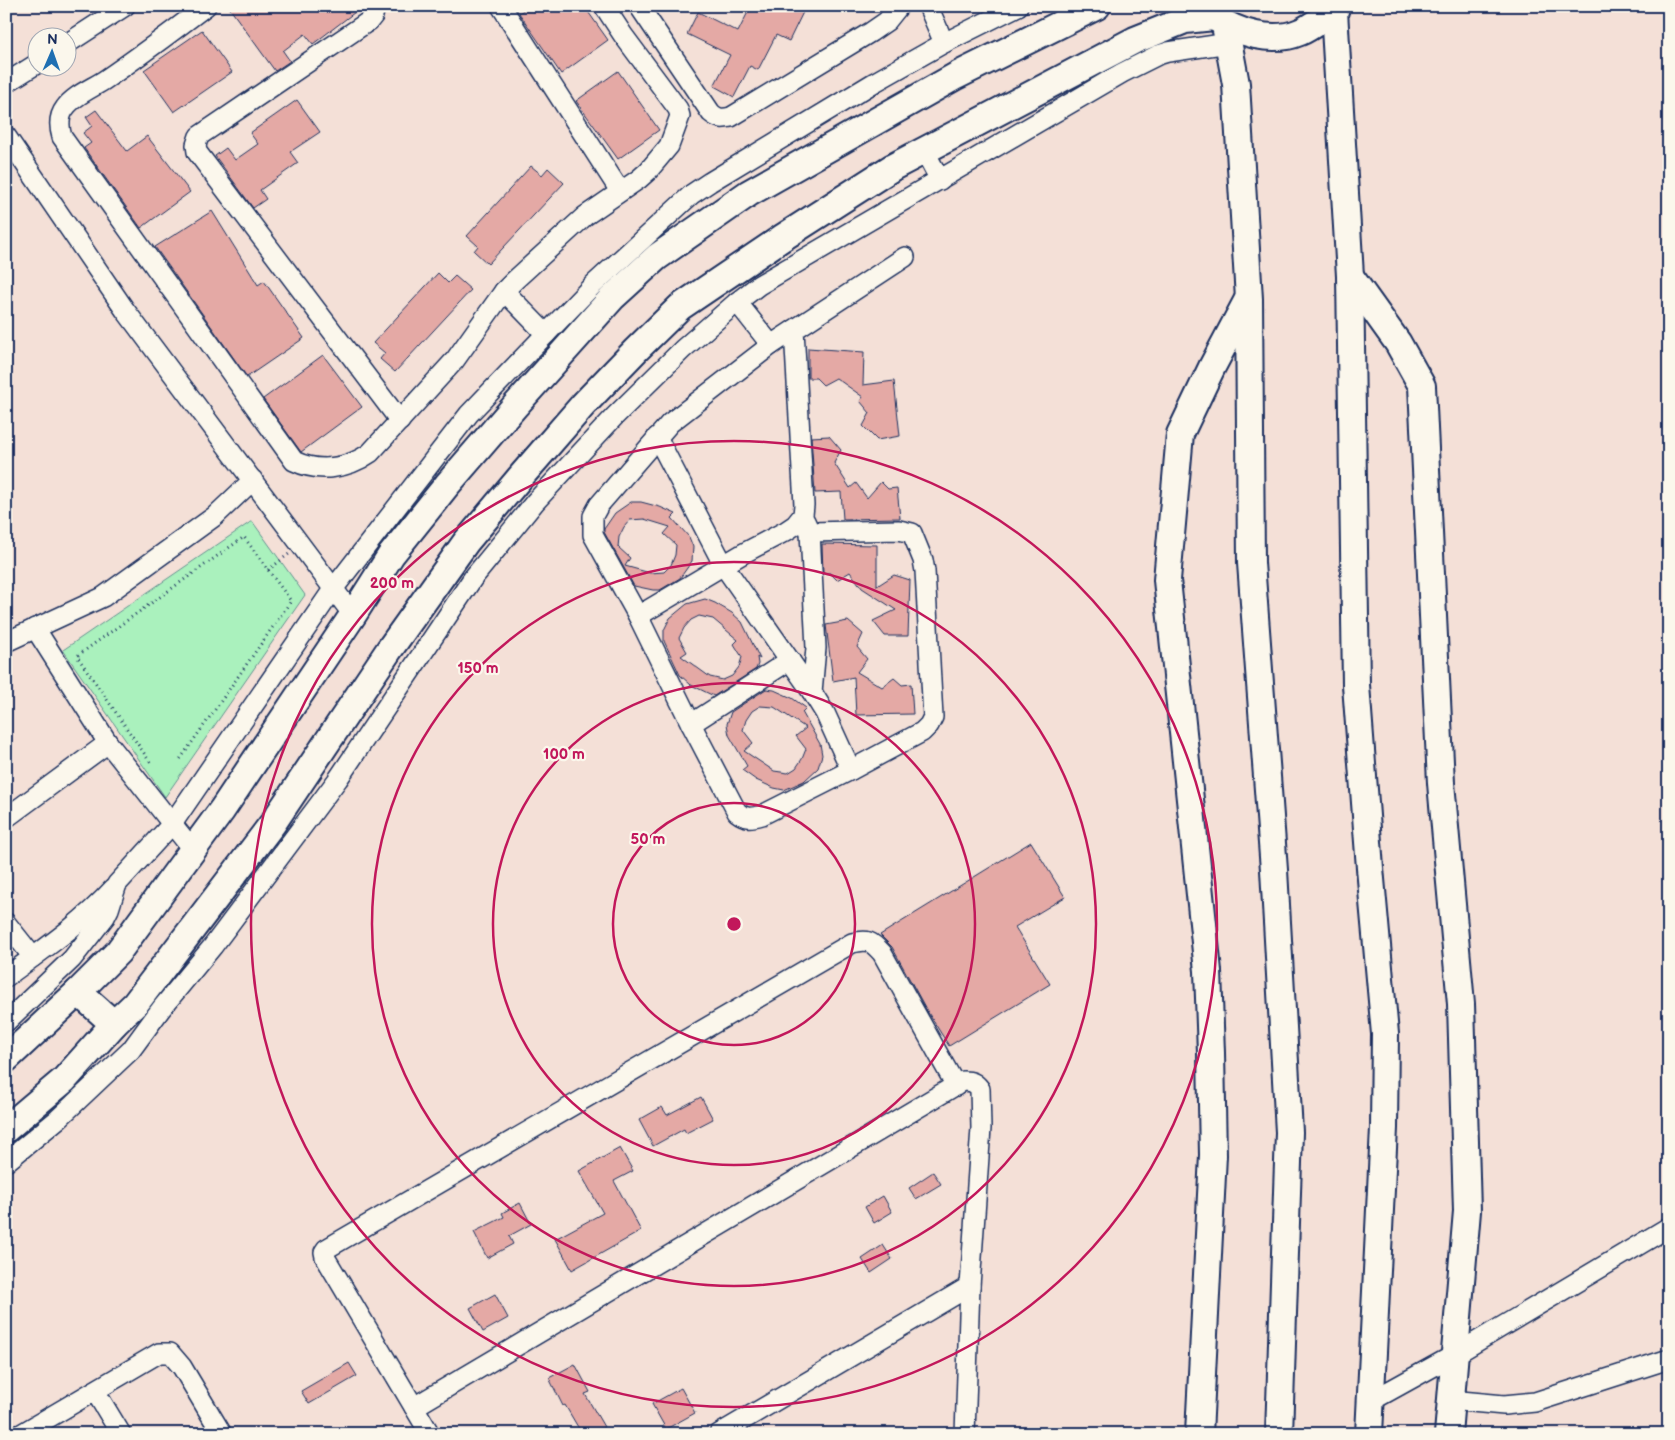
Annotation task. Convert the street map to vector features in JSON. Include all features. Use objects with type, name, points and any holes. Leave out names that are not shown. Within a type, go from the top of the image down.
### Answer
[{"type":"main road","points":[[6,1059],[118,952],[222,810],[354,615],[391,555],[447,485],[612,298],[657,257],[749,192],[956,76],[1087,8]]},
{"type":"main road","points":[[6,1129],[64,1080],[114,1024],[135,1004],[273,823],[389,650],[466,542],[583,405],[680,307],[782,238],[893,167],[1135,40],[1185,20],[1218,23],[1252,35],[1279,37],[1300,32],[1336,8]]},
{"type":"main road","points":[[1336,8],[1350,276],[1356,685],[1385,1034],[1384,1128],[1369,1434]]},
{"type":"main road","points":[[1218,23],[1236,84],[1249,298],[1250,563],[1274,870],[1289,1132],[1279,1434]]},
{"type":"main road","points":[[1350,276],[1398,343],[1422,386],[1441,783],[1461,1004],[1467,1211],[1448,1434]]},
{"type":"main road","points":[[1200,1434],[1213,1155],[1208,971],[1168,580],[1180,434],[1212,367],[1249,298]]},
{"type":"main road","points":[[84,986],[114,1024]]},
{"type":"street","points":[[78,37],[125,6]]},
{"type":"street","points":[[206,6],[105,80],[68,104],[60,117],[59,127],[62,137],[294,461],[313,468],[340,467],[350,464],[370,453],[459,355],[504,291],[585,216],[648,171],[669,146],[680,116],[678,109],[604,6]]},
{"type":"street","points":[[375,6],[373,16],[369,21],[199,136],[196,145],[197,152],[400,421]]},
{"type":"street","points":[[501,6],[620,191]]},
{"type":"street","points":[[639,6],[711,113],[717,118],[723,119],[731,117],[871,32],[887,21],[899,6]]},
{"type":"street","points":[[928,6],[944,43]]},
{"type":"street","points":[[6,976],[57,940],[94,908],[172,824],[334,588],[469,414],[593,285],[692,194],[875,82],[944,43],[1018,6]]},
{"type":"street","points":[[6,1162],[58,1119],[131,1050],[161,1009],[213,946],[338,778],[473,578],[535,502],[615,416],[684,349],[737,302],[759,286],[1114,78],[1158,55],[1168,52],[1218,23]]},
{"type":"street","points":[[6,83],[28,69]]},
{"type":"street","points":[[6,136],[125,310],[354,615]]},
{"type":"street","points":[[924,150],[940,180]]},
{"type":"street","points":[[638,616],[744,553],[806,524],[906,531],[916,539],[923,560],[933,718],[929,725],[922,732],[762,815],[751,818],[744,817],[737,812],[691,724],[638,616],[593,535],[592,525],[593,516],[599,505],[670,423],[771,345],[905,257]]},
{"type":"street","points":[[504,291],[546,334]]},
{"type":"street","points":[[737,302],[771,345]]},
{"type":"street","points":[[794,330],[804,505],[816,648],[812,692]]},
{"type":"street","points":[[658,437],[724,566],[812,692],[825,714],[851,770]]},
{"type":"street","points":[[6,642],[103,597],[215,516],[253,480]]},
{"type":"street","points":[[35,628],[108,743],[192,849]]},
{"type":"street","points":[[691,724],[790,660]]},
{"type":"street","points":[[6,818],[108,743]]},
{"type":"street","points":[[6,1022],[72,959],[105,917],[117,884]]},
{"type":"street","points":[[6,923],[33,957]]},
{"type":"street","points":[[57,940],[72,959],[84,986]]},
{"type":"street","points":[[430,1434],[325,1257],[324,1252],[326,1249],[852,943],[867,940],[874,944],[882,953],[956,1086]]},
{"type":"street","points":[[414,1407],[963,1081],[970,1081],[980,1089],[981,1128],[970,1286],[965,1434]]},
{"type":"street","points":[[1371,1401],[1456,1354],[1669,1227]]},
{"type":"street","points":[[719,1434],[970,1286]]},
{"type":"street","points":[[21,1434],[159,1353],[170,1353],[182,1366],[222,1434]]},
{"type":"street","points":[[1450,1400],[1504,1405],[1535,1402],[1669,1359]]},
{"type":"street","points":[[95,1391],[121,1434]]},
{"type":"path","points":[[150,762],[77,656],[244,537],[291,601],[179,761]]},
{"type":"path","points":[[268,570],[300,544]]},
{"type":"green space","points":[[252,521],[305,595],[165,797],[63,650]]},
{"type":"building","points":[[228,6],[363,6],[313,44],[305,34],[283,51],[290,61],[275,71]]},
{"type":"building","points":[[529,6],[584,6],[608,40],[561,74],[519,13]]},
{"type":"building","points":[[751,6],[806,6],[789,41],[776,35],[758,70],[750,66],[734,97],[714,86],[730,55],[687,34],[698,12],[738,32]]},
{"type":"building","points":[[202,30],[232,72],[174,112],[144,70]]},
{"type":"building","points":[[618,71],[659,130],[618,159],[576,101]]},
{"type":"building","points":[[297,100],[320,132],[290,152],[298,163],[260,190],[266,199],[253,208],[215,156],[226,148],[235,160],[258,144],[250,133]]},
{"type":"building","points":[[96,110],[127,151],[147,136],[190,192],[141,228],[84,148],[91,143],[83,133],[92,126],[86,117]]},
{"type":"building","points":[[531,166],[542,175],[548,168],[564,183],[488,264],[474,251],[478,246],[467,236]]},
{"type":"building","points":[[212,211],[258,285],[264,281],[304,338],[247,377],[155,247]]},
{"type":"building","points":[[438,273],[448,283],[455,276],[471,290],[395,372],[380,359],[385,353],[373,343]]},
{"type":"building","points":[[808,348],[864,352],[863,385],[894,381],[900,436],[877,440],[863,426],[870,413],[860,401],[863,397],[836,378],[823,385],[816,378],[808,378]]},
{"type":"building","points":[[323,355],[362,407],[301,452],[263,399]]},
{"type":"building","points":[[829,436],[841,450],[834,463],[850,488],[856,483],[867,498],[881,482],[888,489],[897,488],[900,518],[843,519],[841,492],[815,493],[811,437]]},
{"type":"building","points":[[631,502],[641,502],[676,514],[672,518],[689,537],[693,547],[692,561],[680,578],[660,590],[634,586],[604,532],[604,529],[615,513]],"holes":[[[644,519],[670,527],[664,534],[676,545],[675,555],[671,565],[664,572],[650,573],[625,566],[630,558],[618,547],[619,537],[630,520]]]},
{"type":"building","points":[[822,544],[877,545],[877,586],[894,575],[910,580],[908,636],[885,636],[873,621],[896,610],[862,588],[850,572],[837,580],[830,573],[823,573]]},
{"type":"building","points":[[705,599],[732,613],[742,622],[760,659],[757,657],[758,664],[756,669],[714,696],[691,685],[680,675],[664,641],[664,630],[670,618],[687,604]],"holes":[[[699,616],[713,619],[738,640],[734,644],[742,657],[739,667],[732,676],[723,680],[710,677],[681,656],[687,652],[679,638],[684,628],[691,620]]]},
{"type":"building","points":[[848,621],[863,634],[857,647],[867,659],[857,672],[882,687],[894,678],[902,685],[911,684],[913,714],[856,715],[854,677],[833,681],[826,625]]},
{"type":"building","points":[[766,689],[774,690],[792,698],[806,708],[802,712],[820,744],[822,755],[818,768],[804,781],[784,790],[756,780],[742,770],[747,766],[729,735],[727,724],[731,712]],"holes":[[[760,706],[774,707],[806,728],[796,736],[806,749],[796,768],[788,773],[774,771],[744,751],[753,743],[743,730],[746,720],[752,711]]]},
{"type":"building","points":[[1031,842],[1065,897],[1015,927],[1050,984],[949,1046],[927,1011],[892,947],[880,935]]},
{"type":"building","points":[[701,1097],[713,1119],[686,1133],[684,1129],[653,1146],[639,1120],[662,1107],[667,1115]]},
{"type":"building","points":[[620,1148],[633,1171],[614,1181],[641,1231],[572,1270],[555,1239],[603,1213],[579,1171]]},
{"type":"building","points":[[933,1172],[941,1184],[916,1199],[909,1188]]},
{"type":"building","points":[[883,1196],[892,1212],[874,1223],[865,1207]]},
{"type":"building","points":[[520,1203],[531,1224],[509,1236],[513,1244],[487,1258],[474,1232],[504,1217],[502,1213]]},
{"type":"building","points":[[883,1245],[892,1259],[871,1273],[862,1259]]},
{"type":"building","points":[[495,1294],[508,1318],[483,1332],[470,1308]]},
{"type":"building","points":[[349,1363],[357,1376],[309,1404],[301,1391]]},
{"type":"building","points":[[575,1364],[590,1392],[585,1394],[604,1427],[592,1434],[582,1434],[565,1405],[563,1406],[549,1378]]},
{"type":"building","points":[[681,1388],[695,1413],[666,1429],[652,1404]]}]
